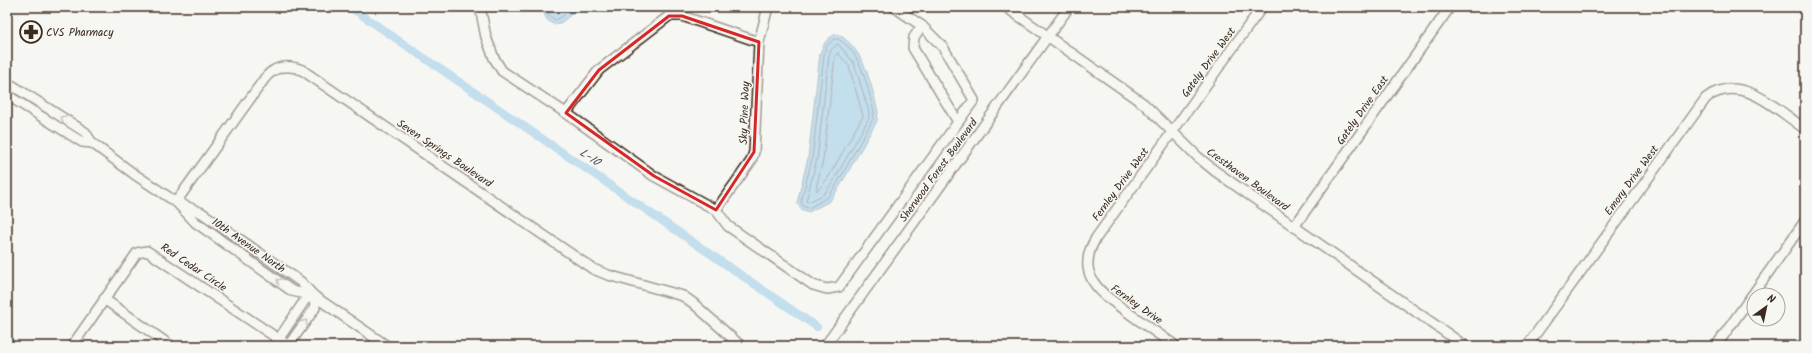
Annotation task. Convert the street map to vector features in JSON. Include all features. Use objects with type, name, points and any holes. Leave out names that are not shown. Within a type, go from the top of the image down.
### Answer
[{"type":"street","points":[[480,7],[494,58],[502,71],[566,113],[654,176],[716,210],[728,226],[813,285],[827,289],[838,287],[974,100],[943,47],[922,26],[894,7]]},
{"type":"street","name":"Sky Pine Way","points":[[716,210],[751,161],[754,152],[759,42],[768,7]]},
{"type":"street","name":"Cresthaven Boulevard","points":[[1006,7],[1144,104],[1198,158],[1215,171],[1465,346]]},
{"type":"street","name":"Sherwood Forest Boulevard","points":[[825,346],[1069,7]]},
{"type":"street","name":"Gately Drive West","points":[[1173,132],[1262,7]]},
{"type":"street","name":"Gately Drive East","points":[[1294,227],[1450,7]]},
{"type":"street","points":[[566,113],[599,70],[670,16],[682,16],[759,42]]},
{"type":"street","points":[[922,26],[914,37],[913,48],[958,122]]},
{"type":"street","name":"Seven Springs Boulevard","points":[[176,202],[265,78],[277,68],[292,67],[302,70],[593,268],[608,275],[683,296],[693,302],[741,346]]},
{"type":"street","name":"10th Avenue North","points":[[7,82],[85,132],[92,143],[176,202],[195,222],[292,291],[314,296],[387,346]]},
{"type":"street","name":"Emory Drive West","points":[[1527,346],[1706,98],[1724,89],[1740,88],[1755,94],[1805,129]]},
{"type":"street","name":"10th Avenue North","points":[[7,95],[82,142],[92,143]]},
{"type":"street","name":"Fernley Drive West","points":[[1090,252],[1096,238],[1173,132]]},
{"type":"street","points":[[1716,346],[1805,221]]},
{"type":"street","name":"Red Cedar Circle","points":[[72,346],[137,253],[147,251],[277,342],[289,346]]},
{"type":"street","name":"Fernley Drive","points":[[1090,252],[1090,273],[1099,292],[1176,346]]},
{"type":"street","points":[[277,342],[306,300],[314,296],[315,308],[289,346]]},
{"type":"street","points":[[104,299],[171,346]]},
{"type":"highlighted area","points":[[669,16],[682,16],[759,42],[754,152],[716,210],[654,176],[566,113],[599,70]]},
{"type":"water","points":[[543,7],[580,7],[562,22],[555,25],[549,22],[546,18]]},
{"type":"water","points":[[838,34],[855,49],[866,68],[878,112],[877,121],[830,201],[809,212],[801,209],[797,203],[808,158],[820,54],[826,41]]},
{"type":"waterway","name":"L-10","points":[[350,7],[817,327]]},
{"type":"place","name":"CVS Pharmacy","points":[[31,32]]}]
